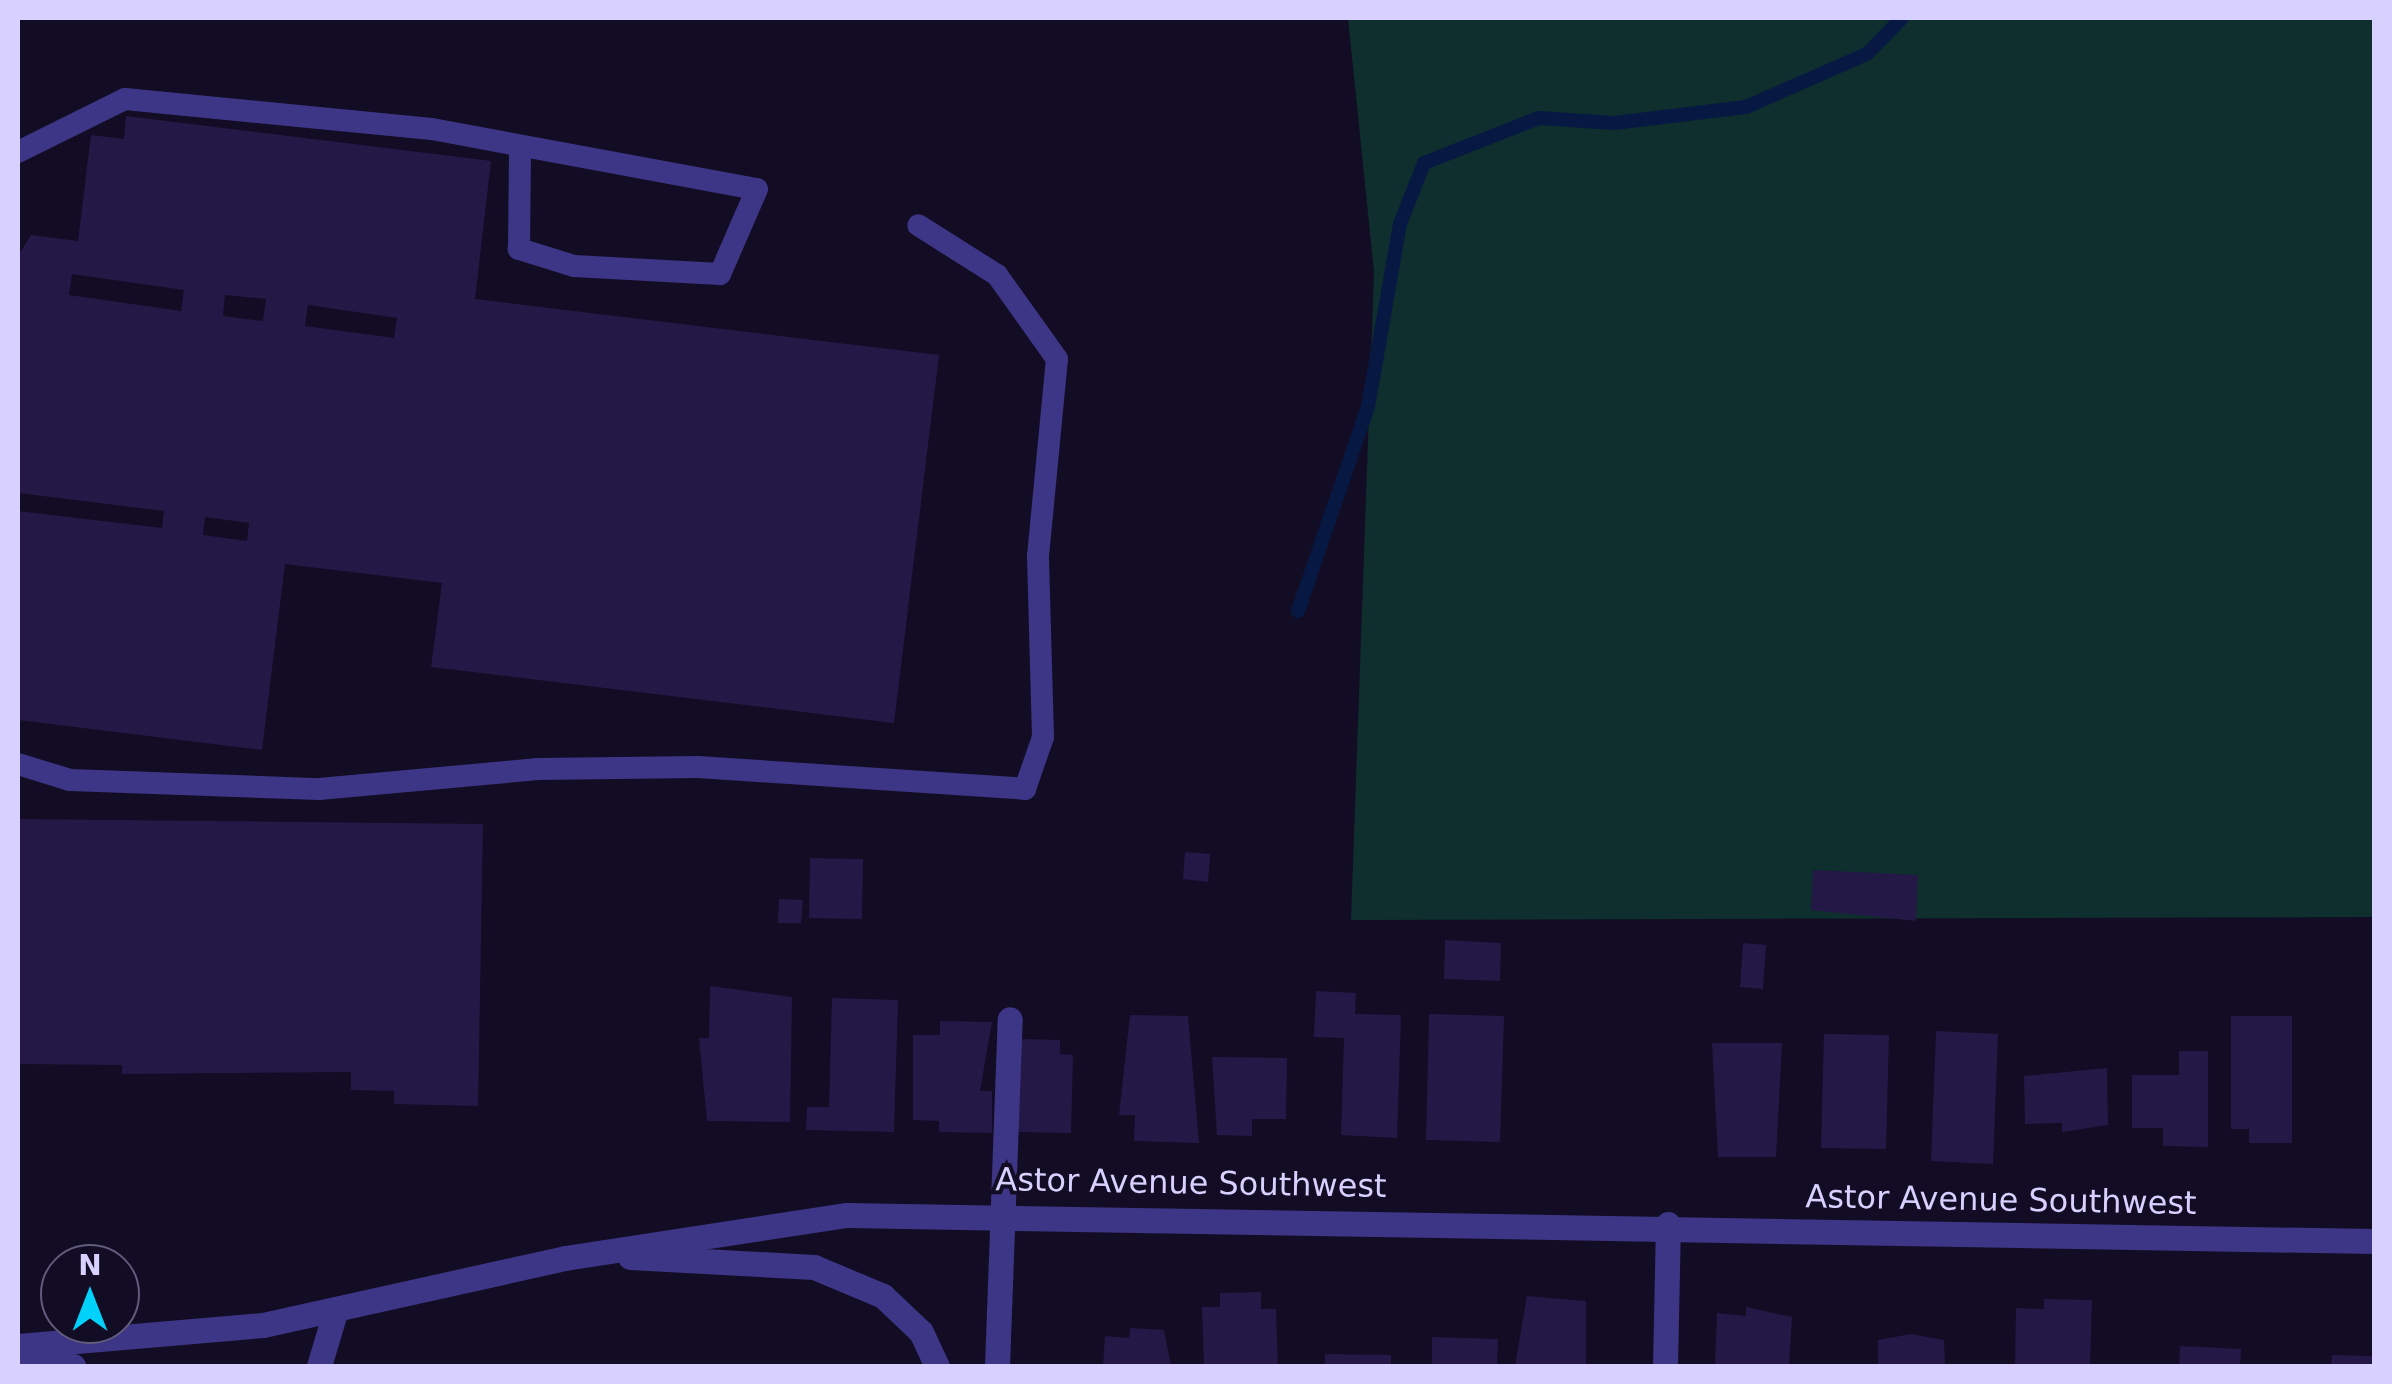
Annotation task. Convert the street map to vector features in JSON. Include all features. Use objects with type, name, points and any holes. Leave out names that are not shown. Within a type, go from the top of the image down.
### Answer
[{"type":"street","points":[[997,1366],[1010,1019]]},
{"type":"street","name":"Astor Avenue Southwest","points":[[18,1349],[263,1325],[565,1258],[847,1215],[1003,1211],[2374,1240]]},
{"type":"street","points":[[1665,1366],[1668,1224]]},
{"type":"street","points":[[565,1258],[699,1255],[814,1267],[883,1296],[922,1332],[936,1366]]},
{"type":"street","points":[[319,1366],[336,1309]]},
{"type":"street","points":[[18,1349],[73,1366]]},
{"type":"lane","points":[[18,152],[125,99],[432,129],[757,189],[720,274],[574,266],[518,249],[520,147]]},
{"type":"lane","points":[[18,764],[70,780],[319,789],[538,769],[698,767],[1025,789],[1042,736],[1038,556],[1057,359],[997,275],[918,225]]},
{"type":"green space","points":[[1348,18],[2374,18],[2374,917],[1351,920],[1374,272]]},
{"type":"building","points":[[126,116],[491,161],[475,299],[939,355],[894,723],[431,667],[442,583],[285,564],[262,750],[18,720],[18,511],[162,528],[164,511],[18,493],[18,256],[31,235],[78,241],[91,135],[124,139]],"holes":[[[72,274],[184,290],[181,311],[69,295]],[[225,295],[266,299],[263,321],[223,316]],[[308,305],[397,318],[394,338],[305,326]],[[205,517],[249,523],[247,541],[203,535]]]},
{"type":"building","points":[[18,819],[483,824],[478,1106],[394,1104],[394,1091],[351,1090],[351,1072],[122,1074],[122,1065],[18,1064]]},
{"type":"building","points":[[1185,852],[1210,854],[1208,882],[1183,879]]},
{"type":"building","points":[[810,858],[863,859],[862,919],[809,918]]},
{"type":"building","points":[[1813,870],[1918,875],[1916,921],[1811,910]]},
{"type":"building","points":[[779,899],[803,900],[801,923],[778,923]]},
{"type":"building","points":[[1445,940],[1501,943],[1500,981],[1444,979]]},
{"type":"building","points":[[1743,943],[1766,945],[1763,989],[1740,987]]},
{"type":"building","points":[[710,986],[792,997],[790,1122],[707,1121],[699,1038],[709,1038]]},
{"type":"building","points":[[1316,991],[1356,993],[1355,1014],[1401,1015],[1397,1138],[1341,1135],[1344,1038],[1314,1037]]},
{"type":"building","points":[[832,998],[898,1000],[894,1132],[806,1130],[807,1107],[829,1107]]},
{"type":"building","points":[[1429,1014],[1504,1016],[1500,1142],[1426,1140]]},
{"type":"building","points":[[1130,1015],[1188,1016],[1199,1143],[1134,1141],[1135,1115],[1119,1115]]},
{"type":"building","points":[[2231,1016],[2292,1016],[2292,1143],[2249,1143],[2249,1129],[2231,1129]]},
{"type":"building","points":[[940,1021],[992,1022],[980,1091],[992,1091],[992,1133],[939,1132],[939,1121],[913,1120],[913,1035],[940,1035]]},
{"type":"building","points":[[1936,1031],[1998,1034],[1993,1164],[1931,1161]]},
{"type":"building","points":[[1824,1034],[1889,1035],[1886,1149],[1821,1148]]},
{"type":"building","points":[[1019,1039],[1060,1040],[1060,1054],[1073,1055],[1071,1133],[1017,1132]]},
{"type":"building","points":[[1712,1043],[1782,1043],[1776,1157],[1718,1157]]},
{"type":"building","points":[[2179,1051],[2208,1051],[2208,1147],[2163,1146],[2163,1128],[2132,1128],[2132,1075],[2179,1075]]},
{"type":"building","points":[[1212,1057],[1287,1058],[1286,1119],[1252,1119],[1252,1136],[1217,1135]]},
{"type":"building","points":[[2107,1068],[2108,1125],[2062,1132],[2062,1123],[2025,1124],[2024,1076]]},
{"type":"building","points":[[1261,1292],[1261,1309],[1276,1309],[1278,1366],[1204,1366],[1202,1307],[1220,1307],[1220,1293]]},
{"type":"building","points":[[1527,1296],[1586,1301],[1586,1366],[1515,1366]]},
{"type":"building","points":[[2044,1299],[2092,1300],[2090,1366],[2015,1366],[2016,1308],[2044,1309]]},
{"type":"building","points":[[1746,1307],[1792,1317],[1789,1366],[1715,1366],[1717,1313],[1746,1316]]},
{"type":"building","points":[[1130,1328],[1164,1330],[1171,1366],[1103,1366],[1105,1336],[1129,1338]]},
{"type":"building","points":[[1911,1334],[1944,1340],[1945,1366],[1878,1366],[1878,1340]]},
{"type":"building","points":[[1432,1337],[1498,1339],[1497,1366],[1432,1366]]},
{"type":"building","points":[[2180,1346],[2241,1349],[2240,1366],[2179,1366]]},
{"type":"building","points":[[1325,1354],[1391,1355],[1391,1366],[1325,1366]]},
{"type":"building","points":[[2332,1355],[2374,1356],[2374,1366],[2331,1366]]},
{"type":"waterway","points":[[1298,611],[1368,407],[1400,224],[1424,163],[1539,118],[1614,123],[1746,107],[1867,54],[1902,18]]}]
